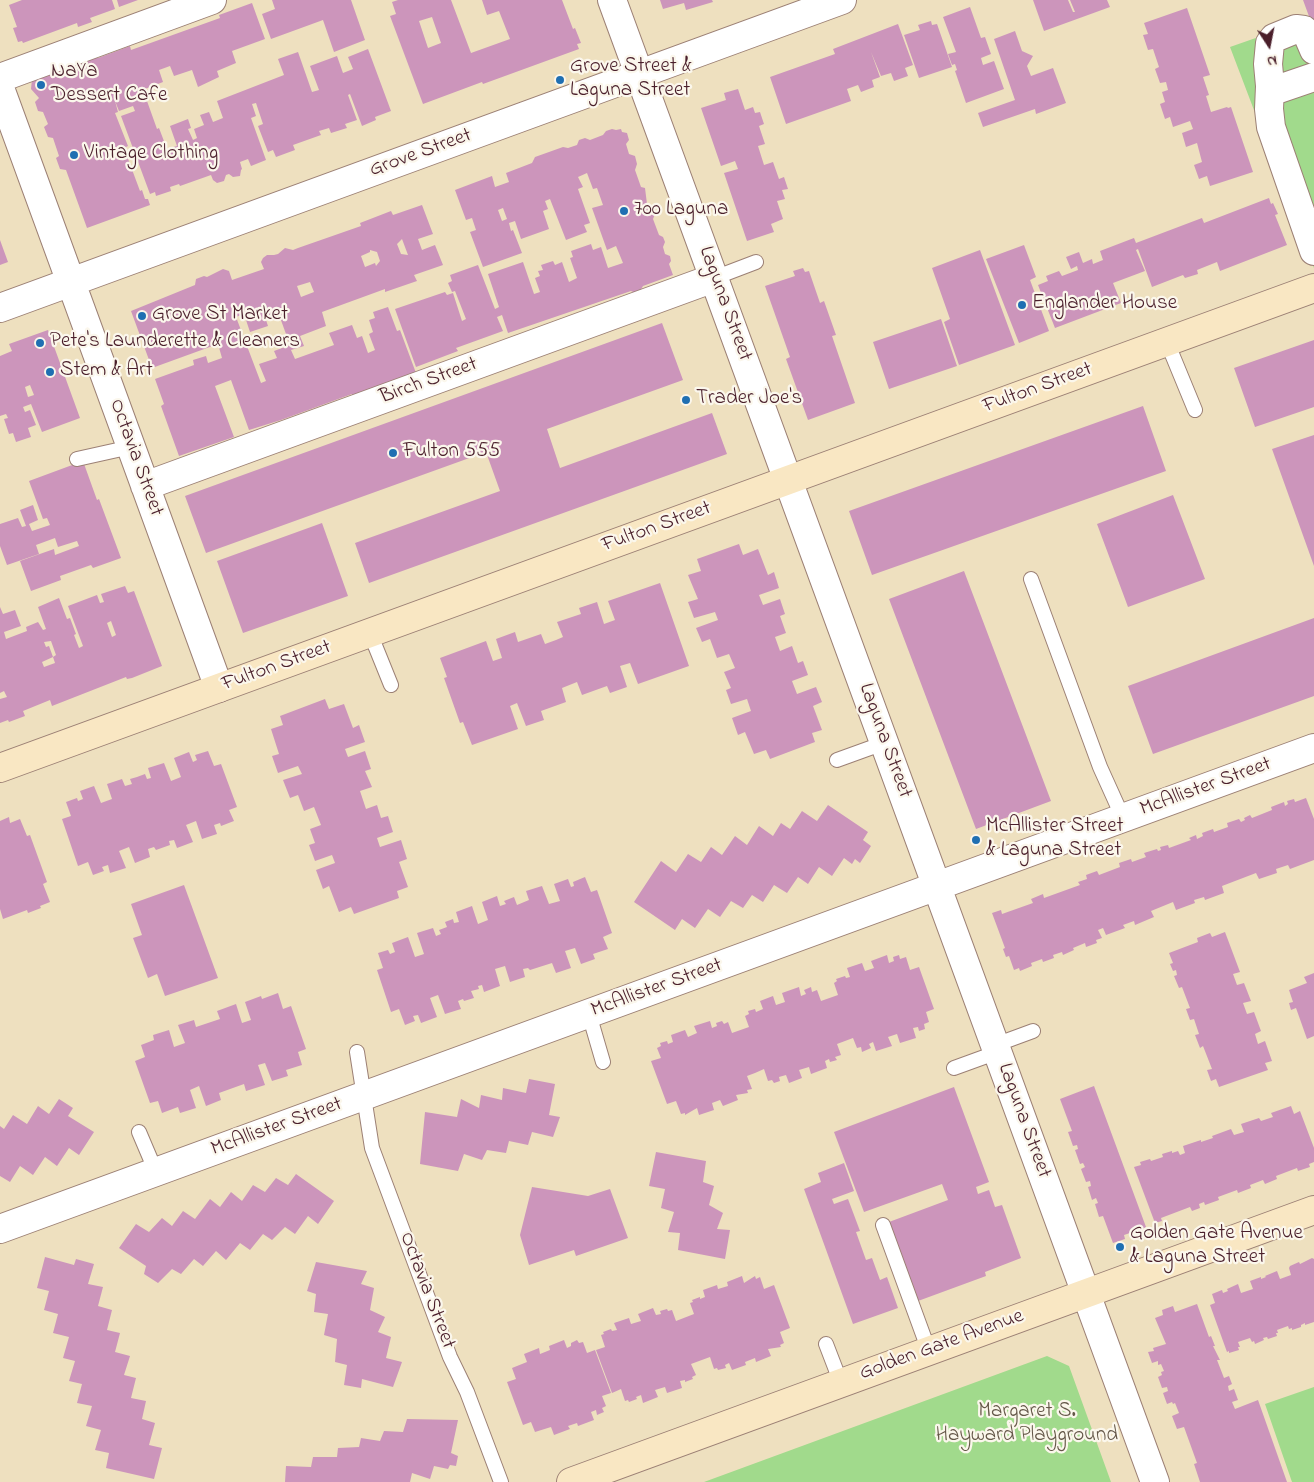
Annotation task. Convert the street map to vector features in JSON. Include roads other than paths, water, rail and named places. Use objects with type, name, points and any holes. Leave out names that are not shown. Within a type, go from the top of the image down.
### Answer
[{"type":"street","points":[[0,78],[212,0]]},
{"type":"street","name":"Laguna Street","points":[[612,0],[1155,1482]]},
{"type":"street","name":"Grove Street","points":[[0,308],[842,0]]},
{"type":"street","points":[[1314,50],[1304,30],[1296,29],[1274,38],[1270,43],[1268,109],[1271,127],[1303,186],[1314,251]]},
{"type":"street","points":[[1270,92],[1314,77]]},
{"type":"street","name":"Octavia Street","points":[[0,88],[219,688]]},
{"type":"street","name":"Birch Street","points":[[145,486],[714,278]]},
{"type":"street","name":"Fulton Street","points":[[0,768],[1314,288]]},
{"type":"street","name":"McAllister Street","points":[[0,1229],[1314,748]]},
{"type":"street","name":"Golden Gate Avenue","points":[[571,1482],[1314,1210]]},
{"type":"lane","points":[[714,278],[756,262]]},
{"type":"lane","points":[[1167,342],[1195,410]]},
{"type":"lane","points":[[76,459],[131,447]]},
{"type":"lane","points":[[1031,579],[1100,767],[1123,818]]},
{"type":"lane","points":[[370,633],[391,685]]},
{"type":"lane","points":[[837,760],[884,743]]},
{"type":"lane","points":[[589,1014],[604,1062]]},
{"type":"lane","points":[[954,1068],[1033,1031]]},
{"type":"lane","name":"Octavia Street","points":[[357,1052],[372,1148],[450,1357],[467,1392],[501,1482]]},
{"type":"lane","points":[[139,1132],[156,1172]]},
{"type":"lane","points":[[883,1225],[929,1351]]},
{"type":"lane","points":[[826,1344],[842,1383]]},
{"type":"place","name":"Grove Street & Laguna Street","points":[[560,80]]},
{"type":"place","name":"NaYa Dessert Cafe","points":[[41,85]]},
{"type":"place","name":"Vintage Clothing","points":[[74,155]]},
{"type":"place","name":"700 Laguna","points":[[624,211]]},
{"type":"place","name":"Englander House","points":[[1022,305]]},
{"type":"place","name":"Grove St Market","points":[[142,316]]},
{"type":"place","name":"Pete's Launderette & Cleaners","points":[[40,343]]},
{"type":"place","name":"Stem & Art","points":[[50,372]]},
{"type":"place","name":"Trader Joe's","points":[[686,400]]},
{"type":"place","name":"Fulton 555","points":[[393,453]]},
{"type":"place","name":"McAllister Street & Laguna Street","points":[[976,840]]},
{"type":"place","name":"Golden Gate Avenue & Laguna Street","points":[[1120,1247]]},
{"type":"park label","name":"Margaret S. Hayward Playground","points":[[1027,1425]]}]
